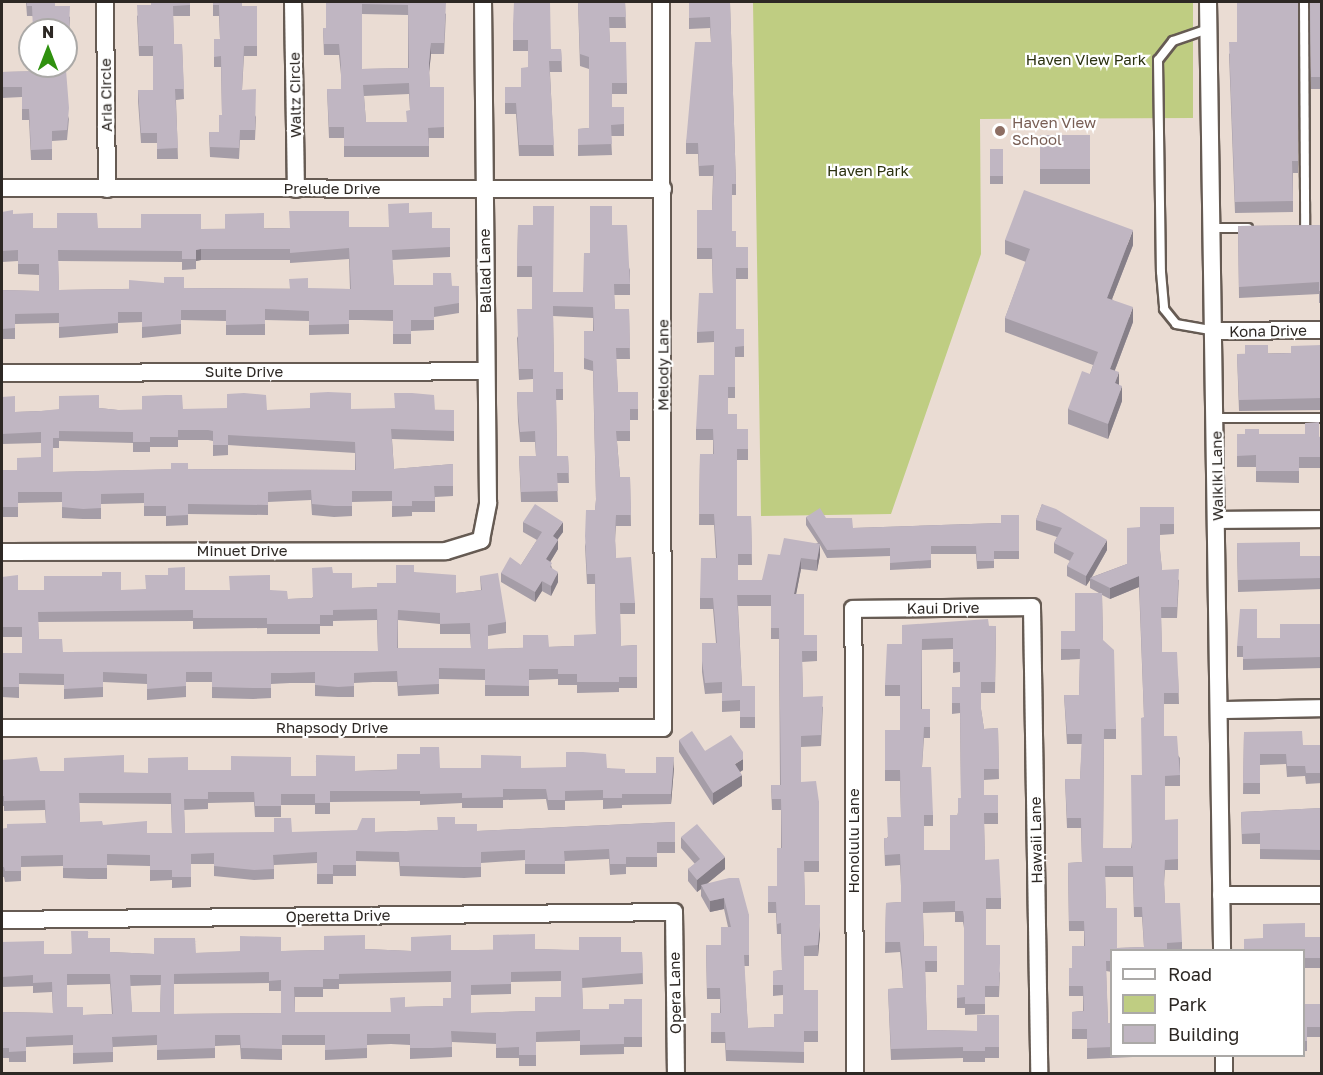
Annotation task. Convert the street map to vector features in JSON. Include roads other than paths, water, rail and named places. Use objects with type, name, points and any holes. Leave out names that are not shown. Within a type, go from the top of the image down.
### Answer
[{"type":"street","name":"Aria Circle","points":[[105,2],[107,189]]},
{"type":"street","name":"Waltz Circle","points":[[293,2],[296,189]]},
{"type":"street","name":"Ballad Lane","points":[[481,540],[488,503],[483,2]]},
{"type":"street","name":"Melody Lane","points":[[661,2],[663,728]]},
{"type":"street","name":"Waikiki Lane","points":[[1208,2],[1215,331],[1222,949]]},
{"type":"street","name":"Prelude Drive","points":[[2,188],[663,189]]},
{"type":"street","name":"Kona Drive","points":[[1215,331],[1322,330]]},
{"type":"street","name":"Suite Drive","points":[[2,373],[486,371]]},
{"type":"street","points":[[1217,520],[1322,519]]},
{"type":"street","name":"Minuet Drive","points":[[2,552],[446,550],[481,540]]},
{"type":"street","name":"Kaui Drive","points":[[853,609],[1032,607]]},
{"type":"street","name":"Hawaii Lane","points":[[1032,607],[1039,1074]]},
{"type":"street","name":"Honolulu Lane","points":[[853,609],[855,1074]]},
{"type":"street","points":[[1220,710],[1322,708]]},
{"type":"street","name":"Rhapsody Drive","points":[[2,728],[663,728]]},
{"type":"street","points":[[1221,896],[1322,895]]},
{"type":"street","name":"Operetta Drive","points":[[2,920],[674,912]]},
{"type":"street","name":"Opera Lane","points":[[674,912],[676,1074]]},
{"type":"street","points":[[1224,1057],[1224,1074]]},
{"type":"lane","points":[[1293,228],[1309,229],[1304,2]]},
{"type":"lane","points":[[1209,29],[1173,41],[1158,60],[1161,272],[1164,309],[1176,324],[1215,331]]},
{"type":"lane","points":[[1213,228],[1259,228]]},
{"type":"lane","points":[[1216,418],[1322,418]]},
{"type":"place","name":"Haven View School","points":[[1000,131]]},
{"type":"park label","name":"Haven View Park","points":[[1086,60]]},
{"type":"park label","name":"Haven Park","points":[[868,171]]}]
